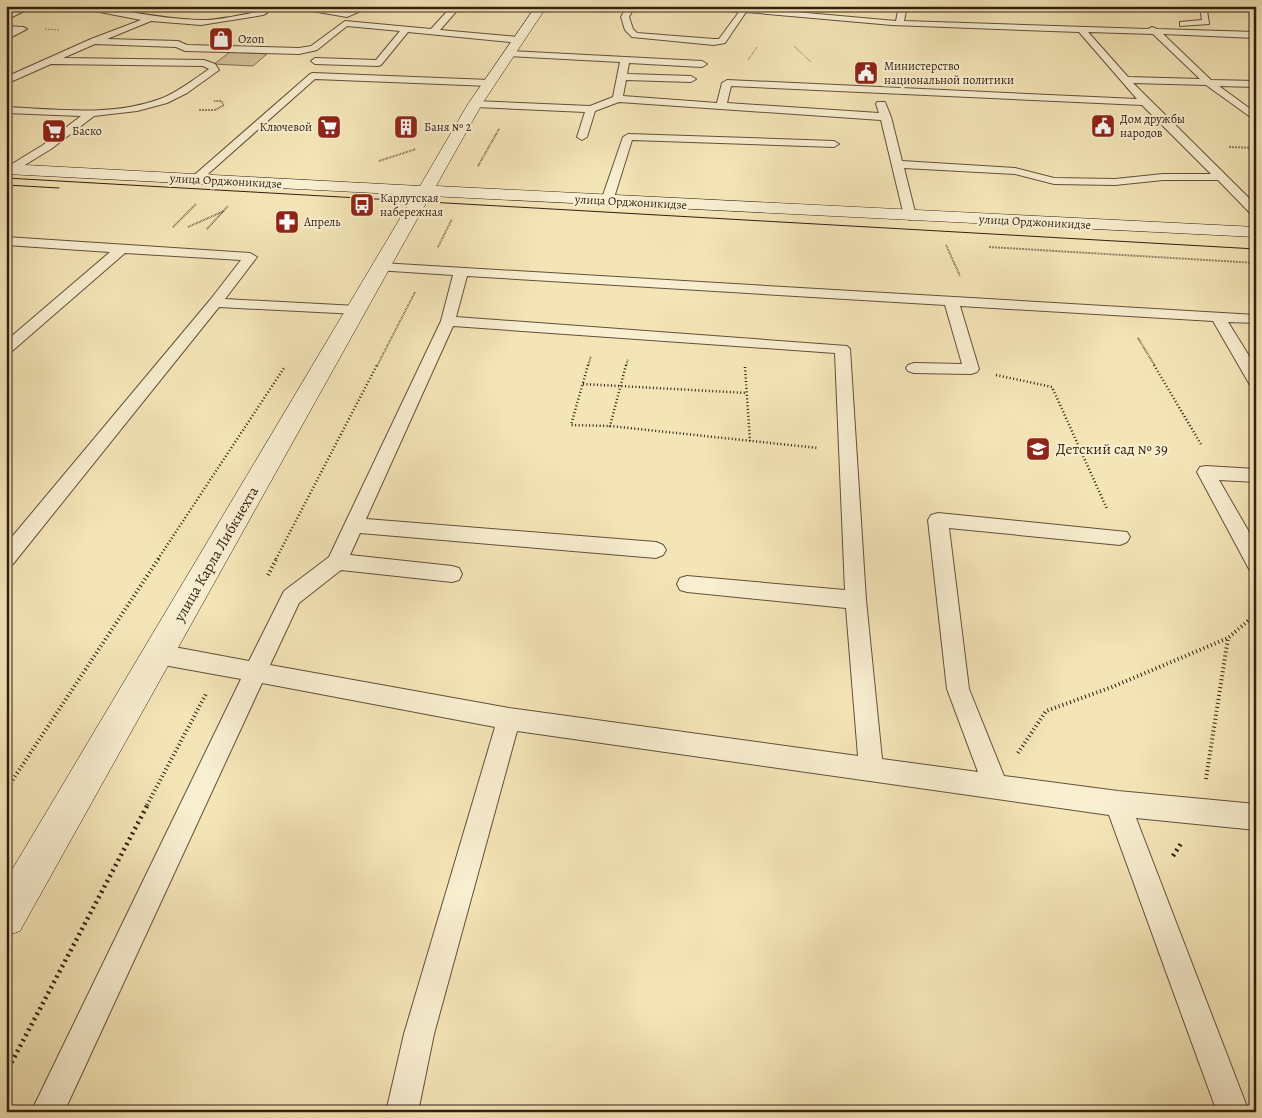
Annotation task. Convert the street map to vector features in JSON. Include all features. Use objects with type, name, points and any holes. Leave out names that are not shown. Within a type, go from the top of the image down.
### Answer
[{"type":"main road","name":"улица Карла Либкнехта","points":[[6,917],[475,104],[542,6]]},
{"type":"main road","name":"улица Орджоникидзе","points":[[8,169],[607,201],[1256,232]]},
{"type":"lane","points":[[6,18],[30,6]]},
{"type":"lane","points":[[74,6],[150,19],[201,23],[263,13]]},
{"type":"lane","points":[[309,8],[347,15],[368,6]]},
{"type":"lane","points":[[433,32],[456,6]]},
{"type":"lane","points":[[631,6],[625,17],[629,30],[635,35],[714,42],[722,41],[745,9]]},
{"type":"lane","points":[[703,6],[898,23],[1256,35]]},
{"type":"lane","points":[[898,23],[903,6]]},
{"type":"lane","points":[[1248,6],[1203,8],[1206,22],[1148,26],[1209,83],[1256,118]]},
{"type":"lane","points":[[6,81],[94,41],[150,19]]},
{"type":"lane","points":[[94,41],[178,44],[186,48],[299,51],[314,48],[345,23],[519,40]]},
{"type":"lane","points":[[343,37],[357,25]]},
{"type":"lane","points":[[6,28],[24,29],[6,38]]},
{"type":"lane","points":[[1080,28],[1145,102],[1254,210]]},
{"type":"lane","points":[[329,49],[314,61],[378,63],[406,30]]},
{"type":"lane","points":[[120,31],[139,32]]},
{"type":"lane","points":[[178,44],[190,31]]},
{"type":"lane","points":[[1240,33],[1256,44]]},
{"type":"lane","points":[[281,58],[288,51]]},
{"type":"lane","points":[[510,54],[702,64]]},
{"type":"lane","points":[[618,100],[625,60]]},
{"type":"lane","points":[[6,110],[91,113],[127,110],[164,101],[186,90],[214,70],[212,66],[204,63],[49,61]]},
{"type":"lane","points":[[196,179],[313,76],[490,83]]},
{"type":"lane","points":[[622,77],[692,79]]},
{"type":"lane","points":[[1126,80],[1256,84]]},
{"type":"lane","points":[[721,106],[727,83],[1145,102]]},
{"type":"lane","points":[[876,91],[886,117],[898,164],[903,194],[910,216]]},
{"type":"lane","points":[[475,104],[591,109],[618,100],[886,117]]},
{"type":"lane","points":[[1237,104],[1256,105]]},
{"type":"lane","points":[[582,137],[591,109]]},
{"type":"lane","points":[[8,169],[47,147],[91,113]]},
{"type":"lane","points":[[607,201],[628,136],[778,137],[834,144]]},
{"type":"lane","points":[[898,164],[1015,171],[1054,181],[1115,182],[1163,177],[1222,177]]},
{"type":"lane","points":[[6,241],[250,257],[215,304],[15,537],[6,558]]},
{"type":"lane","points":[[6,350],[121,249]]},
{"type":"lane","points":[[382,267],[1256,319]]},
{"type":"lane","points":[[47,1112],[292,597],[337,562],[448,320],[462,272]]},
{"type":"lane","points":[[914,368],[971,369],[951,301]]},
{"type":"lane","points":[[215,304],[357,310]]},
{"type":"lane","points":[[1217,316],[1256,381]]},
{"type":"lane","points":[[448,320],[842,349],[856,600],[871,770]]},
{"type":"lane","points":[[1256,476],[1206,472],[1256,563]]},
{"type":"lane","points":[[996,787],[958,690],[938,520],[1120,537]]},
{"type":"lane","points":[[354,525],[656,550]]},
{"type":"lane","points":[[337,562],[452,574]]},
{"type":"lane","points":[[688,584],[856,600]]},
{"type":"lane","points":[[158,654],[509,720],[1118,804],[1256,817]]},
{"type":"lane","points":[[402,1112],[419,1034],[509,720]]},
{"type":"lane","points":[[1118,804],[1233,1112]]},
{"type":"path","points":[[375,163],[422,147]]},
{"type":"path","points":[[188,227],[224,211]]},
{"type":"path","points":[[946,245],[970,302]]},
{"type":"path","points":[[598,331],[571,425],[610,426],[848,451]]},
{"type":"path","points":[[610,426],[634,334]]},
{"type":"path","points":[[744,342],[750,441]]},
{"type":"path","points":[[1142,344],[1218,473]]},
{"type":"path","points":[[6,790],[285,366]]},
{"type":"path","points":[[971,369],[1052,387],[1120,537]]},
{"type":"path","points":[[583,384],[747,393]]},
{"type":"path","points":[[996,787],[1046,710],[1112,687],[1228,638],[1256,614]]},
{"type":"path","points":[[1151,893],[1200,812],[1228,638]]},
{"type":"shaded area","points":[[230,52],[267,54],[253,66],[214,64]]},
{"type":"tram line","points":[[6,178],[1256,249]]},
{"type":"tram line","points":[[6,185],[59,188]]},
{"type":"place","name":"Ozon","points":[[221,39]]},
{"type":"place","name":"Министерство национальной политики","points":[[866,73]]},
{"type":"place","name":"Дом дружбы народов","points":[[1103,126]]},
{"type":"place","name":"Ключевой","points":[[329,127]]},
{"type":"place","name":"Баня № 2","points":[[406,127]]},
{"type":"place","name":"Баско","points":[[54,131]]},
{"type":"place","name":"Карлутская набережная","points":[[362,205]]},
{"type":"place","name":"Апрель","points":[[287,222]]},
{"type":"place","name":"Детский сад № 39","points":[[1038,449]]}]
